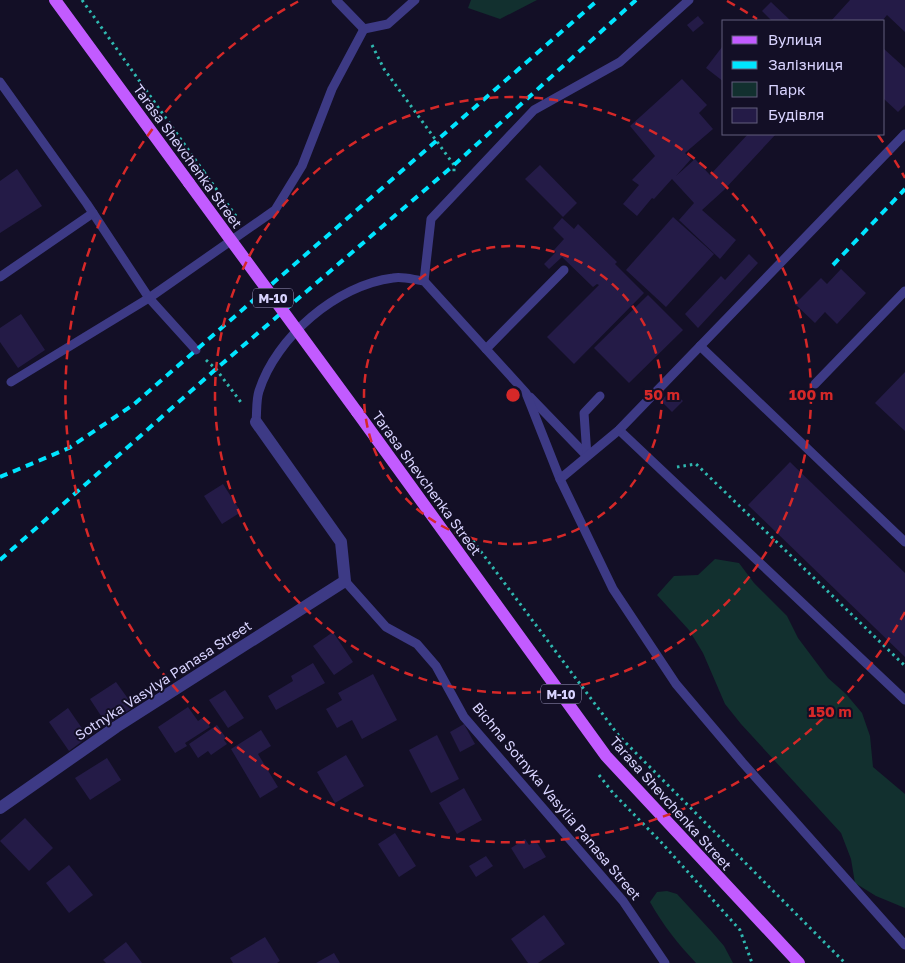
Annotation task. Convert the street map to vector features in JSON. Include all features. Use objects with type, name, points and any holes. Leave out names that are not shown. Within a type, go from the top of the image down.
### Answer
[{"type":"main road","name":"Tarasa Shevchenka Street","points":[[55,0],[606,756],[794,961]]},
{"type":"street","points":[[256,422],[341,542],[345,581]]},
{"type":"street","name":"Sotnyka Vasylya Panasa Street","points":[[0,808],[116,727],[345,581]]},
{"type":"lane","points":[[336,0],[364,29]]},
{"type":"lane","points":[[364,29],[388,24],[415,0]]},
{"type":"lane","points":[[424,281],[430,219],[534,110],[620,62],[689,0]]},
{"type":"lane","points":[[11,382],[149,298],[274,210],[302,166],[332,89],[364,29]]},
{"type":"lane","points":[[0,82],[93,212],[149,298],[196,350]]},
{"type":"lane","points":[[560,479],[618,430],[905,134]]},
{"type":"lane","points":[[0,277],[93,212]]},
{"type":"lane","points":[[486,349],[564,270]]},
{"type":"lane","points":[[256,422],[259,392],[266,376],[287,340],[304,322],[340,296],[364,285],[394,277],[424,281],[526,393],[587,456]]},
{"type":"lane","points":[[815,384],[905,292]]},
{"type":"lane","points":[[700,346],[905,542]]},
{"type":"lane","points":[[526,393],[560,479],[613,589],[676,684],[742,762],[905,944]]},
{"type":"lane","points":[[587,456],[584,413],[600,396]]},
{"type":"lane","points":[[618,430],[905,700]]},
{"type":"lane","name":"Bichna Sotnyka Vasylia Panasa Street","points":[[345,581],[386,627],[418,644],[436,666],[464,717],[623,901],[665,963]]},
{"type":"path","points":[[82,0],[204,172]]},
{"type":"path","points":[[364,29],[384,69],[454,165],[454,194]]},
{"type":"path","points":[[196,350],[216,369],[256,422]]},
{"type":"path","points":[[660,469],[696,464],[905,666]]},
{"type":"path","points":[[470,538],[619,736],[845,963]]},
{"type":"green space","points":[[471,0],[537,0],[500,19],[468,8]]},
{"type":"green space","points":[[715,559],[739,563],[754,583],[787,616],[798,638],[828,678],[846,694],[862,713],[870,736],[873,767],[905,794],[905,908],[876,896],[855,883],[851,859],[841,833],[725,704],[703,653],[689,630],[657,595],[674,576],[698,575]]},
{"type":"green space","points":[[667,891],[677,894],[712,932],[724,946],[733,963],[696,963],[689,956],[650,902],[657,892]]},
{"type":"building","points":[[850,0],[905,0],[905,32],[887,15],[883,20],[832,20]]},
{"type":"building","points":[[771,2],[790,20],[771,20],[762,11]]},
{"type":"building","points":[[698,16],[704,23],[693,32],[687,25]]},
{"type":"building","points":[[722,47],[722,80],[706,68]]},
{"type":"building","points":[[885,50],[905,68],[905,105],[898,112],[885,100]]},
{"type":"building","points":[[682,79],[707,105],[699,113],[713,129],[685,153],[691,159],[676,176],[695,159],[710,175],[747,135],[775,135],[724,190],[702,210],[736,240],[720,259],[679,220],[694,203],[672,179],[637,216],[623,204],[639,185],[632,180],[655,156],[630,126]]},
{"type":"building","points":[[540,165],[577,203],[563,217],[525,179]]},
{"type":"building","points":[[17,169],[42,206],[0,233],[0,181]]},
{"type":"building","points":[[673,217],[714,254],[666,307],[626,270]]},
{"type":"building","points":[[562,218],[574,229],[578,224],[617,262],[615,264],[644,293],[574,364],[547,337],[599,285],[597,284],[593,287],[562,257],[549,269],[544,264],[556,252],[554,250],[564,239],[553,228]]},
{"type":"building","points":[[749,254],[758,263],[698,328],[685,314],[721,276],[725,280]]},
{"type":"building","points":[[841,269],[866,293],[837,324],[825,312],[815,323],[795,304],[821,278],[827,284]]},
{"type":"building","points":[[648,295],[683,330],[629,383],[594,348]]},
{"type":"building","points":[[21,314],[45,350],[18,368],[0,342],[0,328]]},
{"type":"building","points":[[905,372],[905,431],[875,403]]},
{"type":"building","points":[[671,390],[683,401],[672,412],[661,401]]},
{"type":"building","points":[[790,462],[905,573],[905,657],[748,505]]},
{"type":"building","points":[[223,484],[241,512],[222,524],[204,496]]},
{"type":"building","points":[[333,632],[353,662],[334,675],[313,646]]},
{"type":"building","points":[[313,663],[325,683],[276,710],[268,696],[293,681],[291,676]]},
{"type":"building","points":[[373,674],[397,720],[362,739],[352,720],[337,728],[326,709],[342,700],[338,693]]},
{"type":"building","points":[[116,682],[134,707],[107,725],[90,699]]},
{"type":"building","points":[[225,690],[244,718],[228,728],[209,700]]},
{"type":"building","points":[[188,707],[198,721],[204,717],[210,727],[185,743],[187,746],[175,753],[158,727]]},
{"type":"building","points":[[68,708],[88,737],[69,751],[49,722]]},
{"type":"building","points":[[464,724],[475,744],[460,752],[450,732]]},
{"type":"building","points":[[217,725],[226,738],[224,740],[227,744],[211,755],[208,751],[198,758],[189,744]]},
{"type":"building","points":[[261,730],[271,746],[258,754],[278,787],[260,798],[231,749]]},
{"type":"building","points":[[437,735],[459,779],[431,793],[409,750]]},
{"type":"building","points":[[346,755],[364,786],[335,803],[317,772]]},
{"type":"building","points":[[107,758],[121,780],[90,800],[75,778]]},
{"type":"building","points":[[464,788],[482,820],[457,834],[439,803]]},
{"type":"building","points":[[25,818],[53,848],[29,871],[0,841]]},
{"type":"building","points":[[395,833],[416,866],[399,877],[378,844]]},
{"type":"building","points":[[525,839],[529,845],[536,841],[546,857],[524,869],[511,848]]},
{"type":"building","points":[[486,856],[493,866],[476,877],[469,866]]},
{"type":"building","points":[[69,865],[93,895],[69,913],[46,883]]},
{"type":"building","points":[[544,915],[565,944],[538,963],[528,963],[511,939]]},
{"type":"building","points":[[265,937],[280,961],[277,963],[233,963],[230,958]]},
{"type":"building","points":[[126,942],[142,963],[106,963],[103,960]]},
{"type":"building","points":[[334,953],[340,963],[316,963]]},
{"type":"railway","points":[[0,477],[69,448],[133,405],[598,0]]},
{"type":"railway","points":[[0,560],[216,369],[454,165],[636,0]]},
{"type":"railway","points":[[833,265],[905,189]]}]
